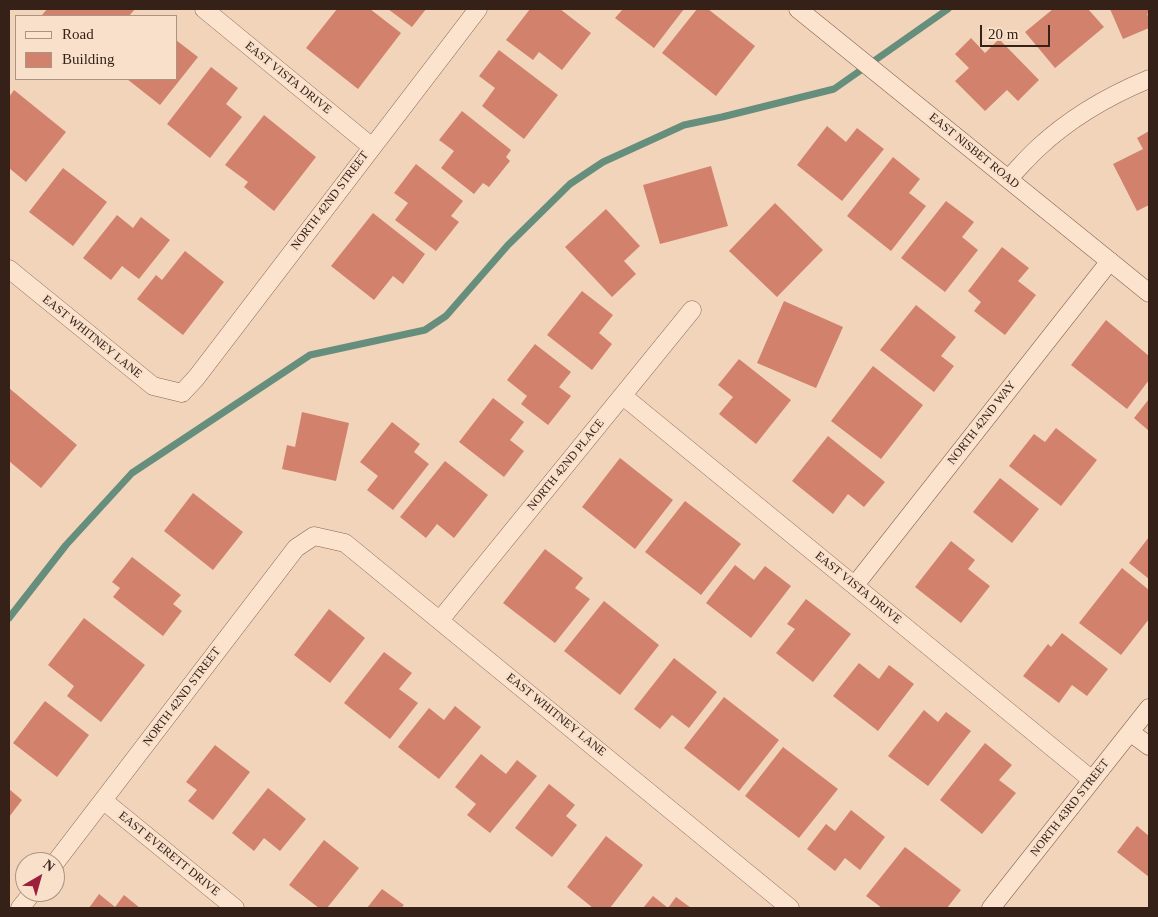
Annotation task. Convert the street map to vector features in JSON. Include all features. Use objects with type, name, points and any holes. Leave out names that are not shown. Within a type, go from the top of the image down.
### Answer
[{"type":"street","name":"EAST VISTA DRIVE","points":[[204,9],[372,147]]},
{"type":"street","name":"NORTH 42ND STREET","points":[[182,394],[478,9]]},
{"type":"street","name":"EAST NISBET ROAD","points":[[798,9],[1149,293]]},
{"type":"street","points":[[1008,179],[1038,148],[1078,116],[1120,91],[1149,79]]},
{"type":"street","name":"NORTH 42ND WAY","points":[[855,585],[1110,261]]},
{"type":"street","name":"EAST WHITNEY LANE","points":[[9,269],[153,386],[182,394]]},
{"type":"street","name":"NORTH 42ND PLACE","points":[[440,620],[692,310]]},
{"type":"street","name":"EAST VISTA DRIVE","points":[[623,396],[1092,780]]},
{"type":"street","name":"NORTH 42ND STREET","points":[[64,852],[296,548],[314,536]]},
{"type":"street","name":"EAST WHITNEY LANE","points":[[314,536],[345,543],[790,908]]},
{"type":"street","name":"NORTH 43RD STREET","points":[[992,908],[1149,708]]},
{"type":"street","points":[[1130,732],[1149,746]]},
{"type":"street","name":"EAST EVERETT DRIVE","points":[[104,801],[235,908]]},
{"type":"building","points":[[47,9],[135,9],[130,15],[42,15]]},
{"type":"building","points":[[337,9],[370,9],[401,33],[358,89],[306,48]]},
{"type":"building","points":[[388,9],[426,9],[412,27]]},
{"type":"building","points":[[530,9],[560,9],[591,33],[562,70],[539,52],[533,60],[506,40]]},
{"type":"building","points":[[623,9],[684,9],[654,48],[615,18]]},
{"type":"building","points":[[697,9],[708,9],[755,46],[716,96],[662,53]]},
{"type":"building","points":[[1053,9],[1088,9],[1104,27],[1055,68],[1025,32]]},
{"type":"building","points":[[1110,9],[1149,9],[1147,14],[1149,28],[1123,39]]},
{"type":"building","points":[[971,38],[985,53],[999,39],[1039,80],[1018,101],[1007,90],[985,111],[955,81],[969,68],[955,54]]},
{"type":"building","points":[[178,42],[198,57],[160,105],[128,80],[178,80]]},
{"type":"building","points":[[499,50],[558,95],[524,139],[482,106],[495,88],[479,76]]},
{"type":"building","points":[[211,67],[238,88],[226,104],[242,117],[210,158],[167,124]]},
{"type":"building","points":[[14,90],[66,132],[26,182],[9,168],[9,97]]},
{"type":"building","points":[[462,111],[511,150],[506,157],[510,161],[489,187],[483,183],[474,194],[441,168],[454,151],[439,140]]},
{"type":"building","points":[[264,115],[316,157],[274,211],[244,187],[248,182],[225,165]]},
{"type":"building","points":[[827,126],[846,142],[857,128],[884,149],[842,201],[797,165]]},
{"type":"building","points":[[1149,131],[1149,205],[1137,211],[1113,164],[1143,149],[1137,138]]},
{"type":"building","points":[[893,157],[920,179],[909,193],[926,206],[891,251],[847,216]]},
{"type":"building","points":[[416,164],[463,201],[451,216],[459,222],[436,251],[395,220],[408,203],[394,193]]},
{"type":"building","points":[[711,166],[728,226],[660,244],[643,185]]},
{"type":"building","points":[[63,168],[107,202],[73,246],[29,212]]},
{"type":"building","points":[[946,201],[974,222],[962,237],[978,250],[945,292],[901,258]]},
{"type":"building","points":[[775,203],[823,250],[777,297],[729,251]]},
{"type":"building","points":[[606,209],[640,246],[624,261],[636,274],[612,297],[565,247]]},
{"type":"building","points":[[373,213],[425,254],[403,284],[393,276],[374,300],[331,266]]},
{"type":"building","points":[[117,215],[133,228],[141,217],[170,240],[139,279],[122,266],[111,280],[83,258]]},
{"type":"building","points":[[1002,247],[1029,268],[1018,281],[1036,295],[1005,335],[974,311],[981,302],[968,291]]},
{"type":"building","points":[[185,251],[224,282],[183,335],[137,299],[156,275],[162,280]]},
{"type":"building","points":[[582,291],[613,315],[599,333],[612,344],[592,370],[547,335]]},
{"type":"building","points":[[784,301],[843,327],[816,388],[757,363]]},
{"type":"building","points":[[916,305],[956,337],[941,356],[954,366],[934,392],[880,350]]},
{"type":"building","points":[[1106,320],[1149,356],[1149,380],[1127,409],[1071,365]]},
{"type":"building","points":[[535,344],[571,372],[559,387],[571,396],[548,425],[521,404],[527,396],[507,380]]},
{"type":"building","points":[[739,359],[791,400],[756,444],[719,414],[733,397],[718,385]]},
{"type":"building","points":[[873,366],[923,405],[881,459],[831,421]]},
{"type":"building","points":[[9,388],[77,445],[41,488],[9,461]]},
{"type":"building","points":[[493,398],[524,422],[510,440],[524,451],[504,477],[459,442]]},
{"type":"building","points":[[1149,399],[1149,431],[1134,418]]},
{"type":"building","points":[[302,412],[349,423],[336,481],[282,469],[287,445],[295,447]]},
{"type":"building","points":[[392,422],[420,444],[414,452],[429,464],[393,510],[367,490],[378,476],[360,462]]},
{"type":"building","points":[[1056,428],[1097,460],[1061,506],[1009,466],[1034,434],[1045,442]]},
{"type":"building","points":[[828,436],[885,482],[864,507],[848,494],[833,514],[792,481]]},
{"type":"building","points":[[620,458],[673,500],[635,549],[582,507]]},
{"type":"building","points":[[445,461],[488,495],[454,538],[437,524],[426,538],[400,517]]},
{"type":"building","points":[[1000,478],[1039,509],[1012,543],[973,512]]},
{"type":"building","points":[[193,493],[243,532],[213,570],[164,531]]},
{"type":"building","points":[[685,501],[741,544],[701,595],[645,552]]},
{"type":"building","points":[[1149,537],[1149,579],[1129,563]]},
{"type":"building","points":[[951,541],[975,560],[968,569],[990,586],[961,623],[915,587]]},
{"type":"building","points":[[545,549],[583,578],[575,588],[590,599],[555,643],[503,603]]},
{"type":"building","points":[[132,557],[181,595],[173,604],[182,611],[163,636],[113,597],[120,588],[112,582]]},
{"type":"building","points":[[735,565],[754,580],[765,566],[791,586],[751,638],[706,603]]},
{"type":"building","points":[[1122,568],[1149,590],[1149,619],[1121,655],[1079,623]]},
{"type":"building","points":[[806,599],[851,634],[813,682],[776,653],[795,629],[787,624]]},
{"type":"building","points":[[604,601],[659,645],[620,695],[564,651]]},
{"type":"building","points":[[329,609],[365,638],[330,683],[294,655]]},
{"type":"building","points":[[84,618],[145,665],[101,722],[67,696],[74,686],[48,665]]},
{"type":"building","points":[[1062,633],[1108,669],[1087,696],[1072,685],[1059,703],[1023,676],[1048,644],[1051,647]]},
{"type":"building","points":[[384,652],[412,673],[399,689],[418,703],[390,739],[344,703]]},
{"type":"building","points":[[674,658],[717,692],[689,728],[672,715],[660,729],[634,709]]},
{"type":"building","points":[[859,663],[879,679],[889,665],[914,684],[878,731],[833,696]]},
{"type":"building","points":[[724,697],[779,740],[739,791],[684,748]]},
{"type":"building","points":[[45,701],[89,735],[57,777],[13,743]]},
{"type":"building","points":[[455,706],[481,727],[439,779],[398,747],[429,708],[444,720]]},
{"type":"building","points":[[924,710],[938,722],[946,712],[971,731],[928,786],[888,756]]},
{"type":"building","points":[[985,743],[1012,765],[999,780],[1016,793],[982,834],[940,800]]},
{"type":"building","points":[[215,745],[250,772],[213,820],[188,801],[197,790],[186,782]]},
{"type":"building","points":[[783,747],[838,789],[799,838],[745,796]]},
{"type":"building","points":[[481,754],[506,774],[517,760],[537,776],[490,833],[467,815],[476,804],[455,787]]},
{"type":"building","points":[[549,784],[575,805],[566,816],[577,825],[552,857],[515,828]]},
{"type":"building","points":[[268,788],[306,819],[280,851],[264,838],[254,851],[232,833]]},
{"type":"building","points":[[9,789],[22,800],[9,817]]},
{"type":"building","points":[[851,810],[885,837],[860,870],[845,858],[835,871],[807,849],[826,824],[835,831]]},
{"type":"building","points":[[1137,826],[1149,836],[1149,877],[1117,852]]},
{"type":"building","points":[[606,836],[643,865],[610,908],[593,908],[567,887]]},
{"type":"building","points":[[324,840],[359,868],[327,908],[319,908],[289,885]]},
{"type":"building","points":[[905,847],[961,890],[947,908],[882,908],[866,896]]},
{"type":"building","points":[[382,889],[404,905],[401,908],[367,908]]},
{"type":"building","points":[[99,894],[115,907],[124,895],[140,908],[89,908]]},
{"type":"building","points":[[653,896],[668,908],[643,908]]},
{"type":"building","points":[[676,897],[691,908],[668,908]]},
{"type":"waterway","points":[[9,618],[66,545],[132,473],[310,355],[425,330],[446,316],[508,245],[570,184],[603,162],[684,125],[834,89],[948,9]]}]
